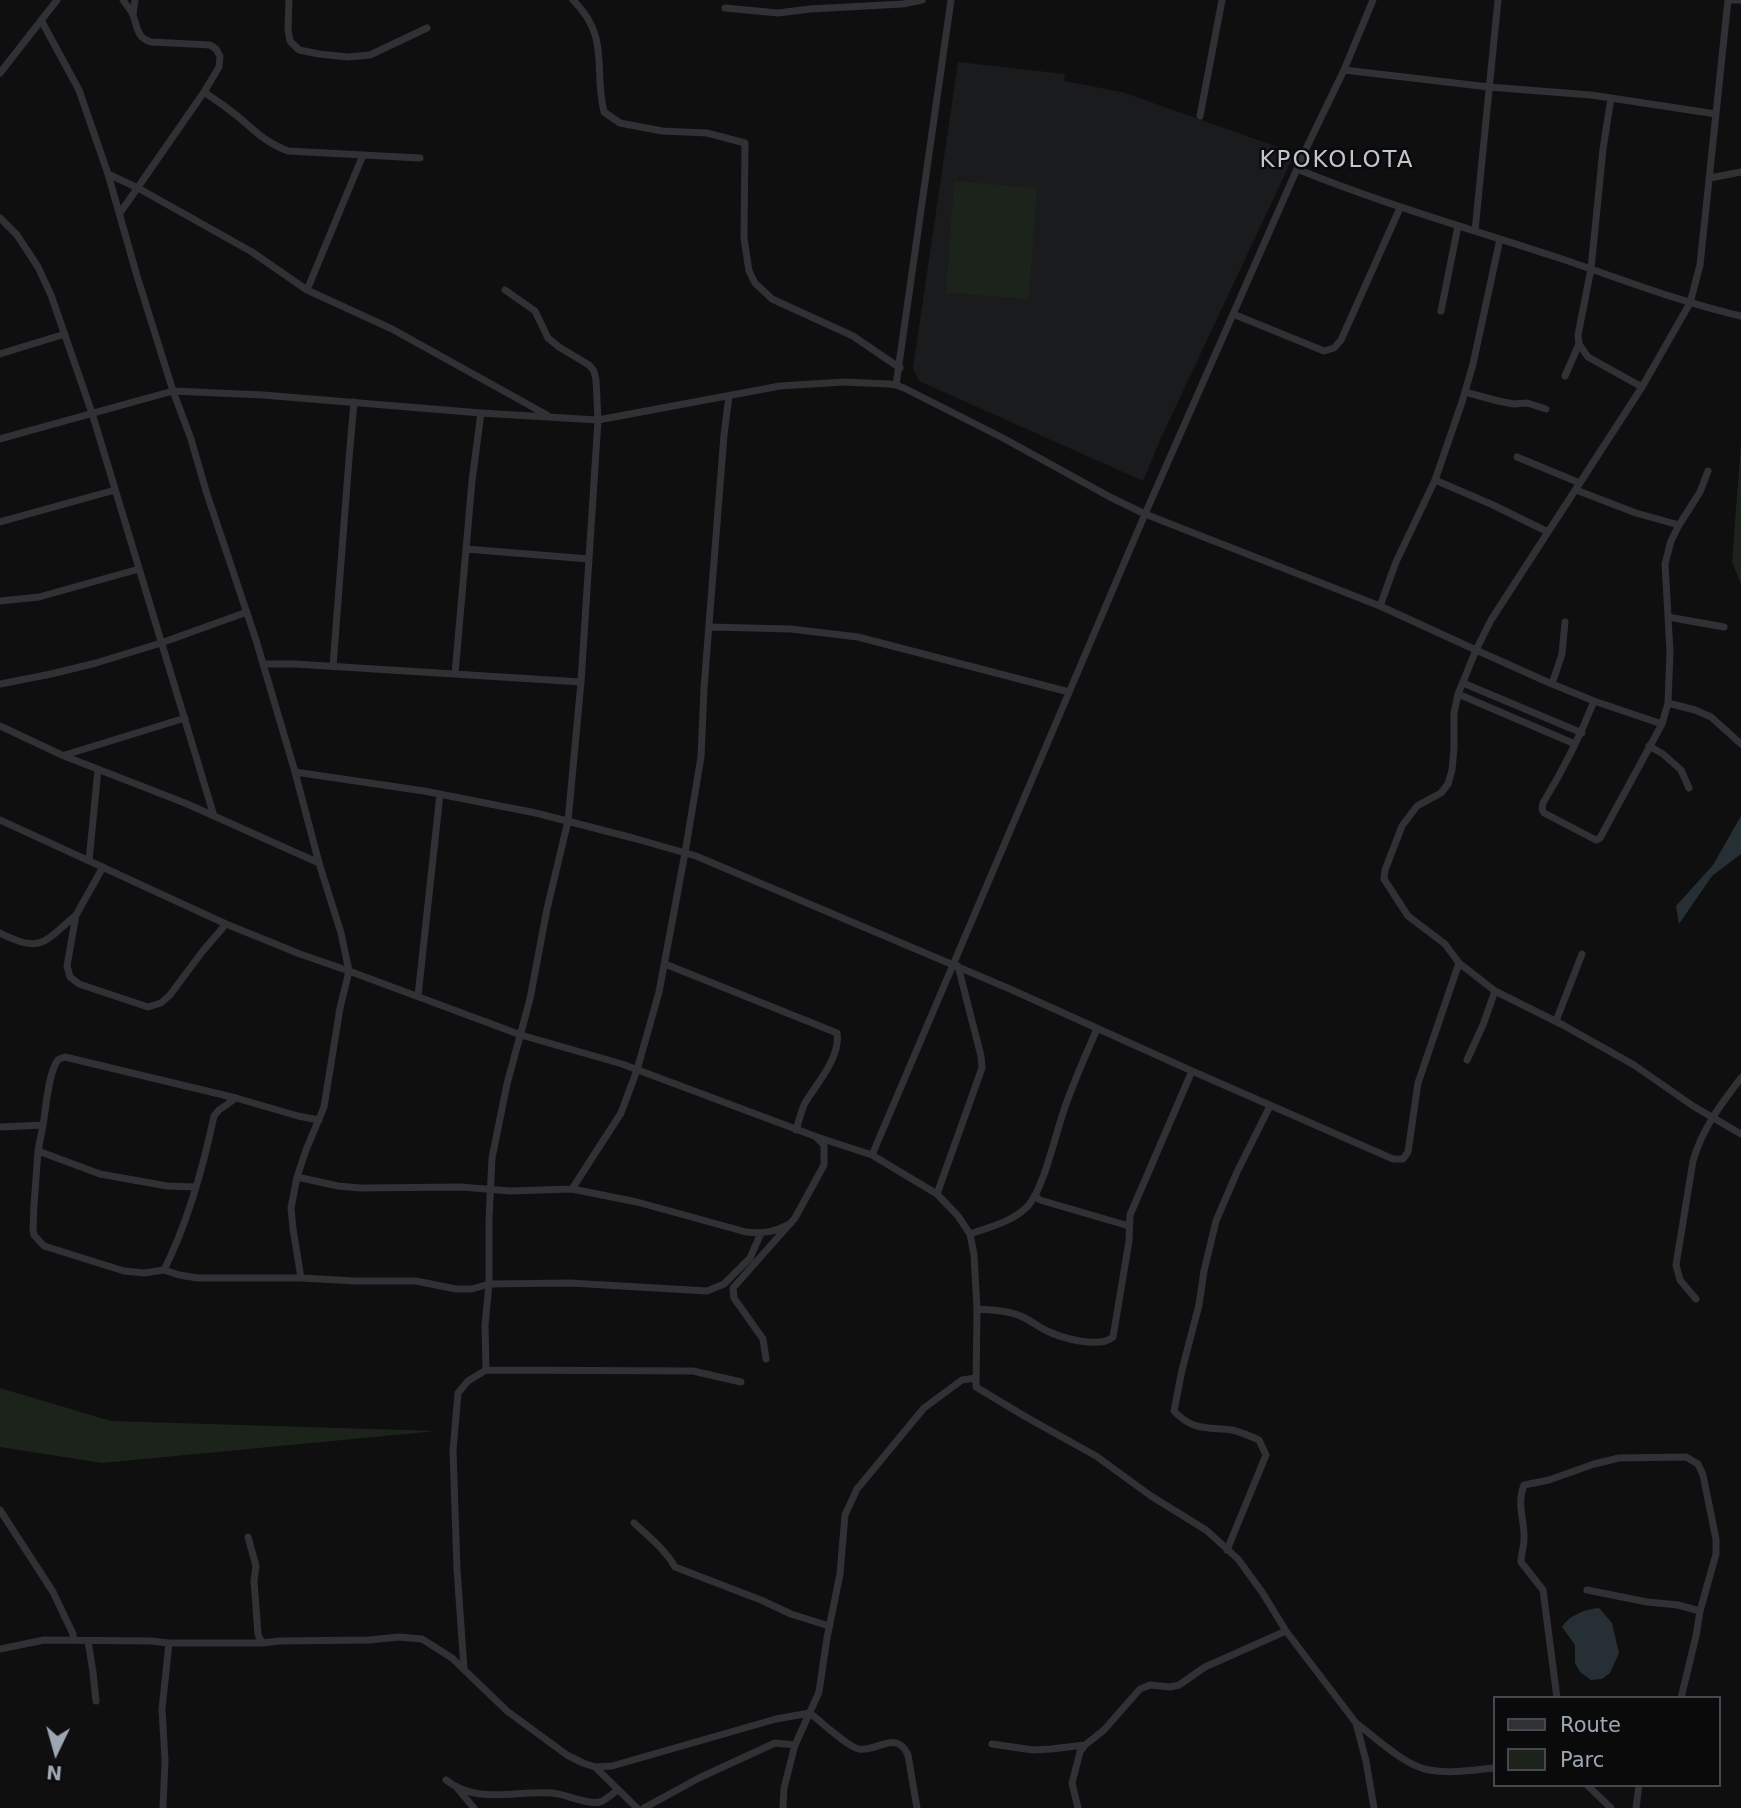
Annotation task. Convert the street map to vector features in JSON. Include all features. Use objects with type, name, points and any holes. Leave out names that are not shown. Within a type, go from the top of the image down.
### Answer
[{"type":"street","points":[[0,73],[57,0]]},
{"type":"street","points":[[120,213],[204,92],[219,67],[220,55],[210,45],[151,42],[143,39],[123,0]]},
{"type":"street","points":[[133,15],[135,0]]},
{"type":"street","points":[[289,0],[290,41],[299,50],[348,57],[370,55],[427,29]]},
{"type":"street","points":[[573,0],[590,21],[599,46],[599,93],[604,113],[620,123],[662,131],[707,133],[745,143],[744,238],[748,271],[755,283],[772,299],[853,336],[900,368]]},
{"type":"street","points":[[726,8],[778,13],[902,4],[922,0]]},
{"type":"street","points":[[896,385],[951,0]]},
{"type":"street","points":[[1200,116],[1222,0]]},
{"type":"street","points":[[872,1155],[1145,514],[1297,169],[1345,70],[1373,0]]},
{"type":"street","points":[[1475,231],[1498,0]]},
{"type":"street","points":[[1741,1],[1729,0],[1700,265],[1690,303],[1643,387],[1491,620],[1458,694],[1454,713],[1452,770],[1448,785],[1441,793],[1417,806],[1402,826],[1384,879],[1408,916],[1445,944],[1460,963],[1495,991],[1556,1021],[1634,1065],[1693,1106],[1741,1134]]},
{"type":"street","points":[[41,20],[79,90],[108,174],[173,391],[263,664],[341,933],[349,971],[340,1008],[324,1107],[306,1150],[292,1208],[291,1218],[301,1278]]},
{"type":"street","points":[[1345,70],[1489,87],[1591,95],[1716,114]]},
{"type":"street","points":[[204,92],[262,138],[288,151],[421,158]]},
{"type":"street","points":[[1565,376],[1579,344],[1578,328],[1591,269],[1611,98]]},
{"type":"street","points":[[307,290],[363,155]]},
{"type":"street","points":[[1297,169],[1400,208],[1690,303],[1741,316]]},
{"type":"street","points":[[1710,178],[1741,172]]},
{"type":"street","points":[[108,174],[252,252],[307,290],[392,329],[516,396],[551,418]]},
{"type":"street","points":[[1233,314],[1324,351],[1335,348],[1400,208]]},
{"type":"street","points":[[0,218],[17,235],[38,267],[65,334],[92,414],[214,816]]},
{"type":"street","points":[[1441,311],[1458,226]]},
{"type":"street","points":[[1380,606],[1396,562],[1435,480],[1465,392],[1500,239]]},
{"type":"street","points":[[486,1370],[485,1325],[489,1284],[492,1158],[568,821],[581,682],[598,420],[594,371],[548,338],[535,311],[505,290]]},
{"type":"street","points":[[0,354],[65,334]]},
{"type":"street","points":[[1579,344],[1588,357],[1643,387]]},
{"type":"street","points":[[0,439],[173,391],[598,420],[780,386],[844,382],[896,385],[1003,438],[1145,514],[1380,606],[1552,684],[1662,724]]},
{"type":"street","points":[[1465,392],[1546,409]]},
{"type":"street","points":[[572,1189],[621,1113],[637,1070],[665,964],[701,757],[704,688],[729,396]]},
{"type":"street","points":[[333,666],[355,402]]},
{"type":"street","points":[[455,674],[472,481],[481,413]]},
{"type":"street","points":[[1517,457],[1636,513],[1679,525]]},
{"type":"street","points":[[1594,701],[1582,733],[1542,809],[1544,813],[1596,840],[1600,838],[1630,786],[1662,724],[1668,703],[1665,564],[1671,541],[1700,492],[1708,471]]},
{"type":"street","points":[[1435,480],[1548,532]]},
{"type":"street","points":[[0,522],[115,489]]},
{"type":"street","points":[[466,549],[589,559]]},
{"type":"street","points":[[0,601],[39,597],[139,569]]},
{"type":"street","points":[[0,684],[51,674],[161,643],[247,612]]},
{"type":"street","points":[[1668,617],[1724,627]]},
{"type":"street","points":[[1552,684],[1562,654],[1565,622]]},
{"type":"street","points":[[709,626],[791,629],[858,637],[1069,692]]},
{"type":"street","points":[[263,664],[581,682]]},
{"type":"street","points":[[1463,683],[1582,733]]},
{"type":"street","points":[[1458,694],[1575,744]]},
{"type":"street","points":[[1668,703],[1711,717],[1741,744]]},
{"type":"street","points":[[64,756],[185,719]]},
{"type":"street","points":[[0,726],[64,756],[185,803],[319,863]]},
{"type":"street","points":[[1649,746],[1681,770],[1689,788]]},
{"type":"street","points":[[89,861],[98,769]]},
{"type":"street","points":[[295,772],[440,794],[536,813],[685,853],[955,965],[1393,1159],[1403,1159],[1408,1152],[1418,1083],[1460,963]]},
{"type":"street","points":[[418,996],[440,794]]},
{"type":"street","points":[[0,820],[226,924],[300,954],[521,1035],[637,1070],[796,1130],[872,1155],[937,1194],[958,1216],[970,1234],[977,1309],[976,1387],[1096,1456],[1151,1496],[1206,1530],[1238,1559],[1286,1631],[1356,1723],[1408,1762],[1427,1770],[1492,1768]]},
{"type":"street","points":[[103,867],[76,915],[66,966],[70,977],[79,984],[148,1007],[161,1003],[226,924]]},
{"type":"street","points":[[0,933],[17,942],[44,942],[76,915]]},
{"type":"street","points":[[1556,1021],[1582,954]]},
{"type":"street","points":[[665,964],[837,1032],[838,1038],[831,1063],[804,1105],[796,1130]]},
{"type":"street","points":[[937,1194],[982,1068],[955,965]]},
{"type":"street","points":[[1466,1060],[1483,1025],[1495,991]]},
{"type":"street","points":[[970,1234],[1007,1221],[1027,1207],[1035,1196],[1066,1104],[1097,1029]]},
{"type":"street","points":[[319,1120],[65,1057],[60,1058],[56,1062],[49,1086],[38,1152],[33,1229],[38,1241],[44,1246],[124,1271],[144,1273],[164,1270],[198,1278],[416,1281],[456,1289],[472,1289],[489,1284],[570,1283],[707,1291],[724,1284],[750,1258],[761,1233]]},
{"type":"street","points":[[977,1309],[1013,1313],[1065,1338],[1108,1342],[1113,1336],[1129,1241],[1130,1215],[1192,1071]]},
{"type":"street","points":[[1696,1300],[1680,1280],[1676,1265],[1693,1161],[1711,1117],[1741,1078]]},
{"type":"street","points":[[164,1270],[177,1245],[214,1116],[236,1098]]},
{"type":"street","points":[[1227,1549],[1266,1455],[1259,1440],[1236,1431],[1202,1428],[1183,1421],[1174,1411],[1216,1221],[1237,1171],[1270,1106]]},
{"type":"street","points":[[0,1127],[43,1125]]},
{"type":"street","points":[[766,1359],[763,1339],[734,1298],[733,1288],[796,1218],[824,1165],[824,1145],[817,1137]]},
{"type":"street","points":[[38,1152],[100,1174],[167,1186],[195,1187]]},
{"type":"street","points":[[298,1177],[338,1186],[460,1187],[510,1191],[572,1189],[637,1202],[746,1232],[777,1231],[791,1223]]},
{"type":"street","points":[[1035,1196],[1040,1200],[1129,1226]]},
{"type":"street","points":[[464,1670],[457,1569],[454,1440],[458,1393],[468,1381],[486,1370],[693,1371],[741,1382]]},
{"type":"street","points":[[783,1808],[784,1788],[795,1745],[819,1692],[840,1574],[845,1515],[857,1489],[924,1408],[962,1380],[976,1378]]},
{"type":"street","points":[[1557,1696],[1544,1590],[1521,1562],[1524,1485],[1619,1458],[1686,1457],[1698,1464],[1703,1475],[1716,1539],[1716,1554],[1700,1611],[1682,1696]]},
{"type":"street","points":[[0,1510],[53,1592],[73,1634],[73,1640]]},
{"type":"street","points":[[634,1523],[659,1545],[675,1567],[791,1614],[829,1626]]},
{"type":"street","points":[[0,1530],[11,1528]]},
{"type":"street","points":[[248,1537],[256,1566],[254,1581],[258,1634],[262,1643]]},
{"type":"street","points":[[1587,1590],[1700,1611]]},
{"type":"street","points":[[1078,1808],[1072,1783],[1080,1752],[1104,1730],[1140,1689],[1150,1685],[1179,1685],[1205,1667],[1286,1631]]},
{"type":"street","points":[[0,1648],[44,1640],[262,1643],[399,1637],[422,1639],[452,1658],[507,1711],[567,1755],[583,1763],[595,1767],[612,1766],[776,1719],[810,1713],[851,1746],[859,1749],[895,1742],[904,1746],[917,1808]]},
{"type":"street","points":[[88,1641],[96,1701]]},
{"type":"street","points":[[163,1808],[165,1760],[162,1709],[169,1643]]},
{"type":"street","points":[[1356,1723],[1374,1808]]},
{"type":"street","points":[[644,1808],[775,1743],[795,1745]]},
{"type":"street","points":[[992,1744],[1033,1749],[1085,1745]]},
{"type":"street","points":[[595,1767],[637,1808]]},
{"type":"street","points":[[446,1780],[458,1789],[474,1808]]},
{"type":"street","points":[[1589,1787],[1611,1808]]},
{"type":"street","points":[[1636,1808],[1639,1787]]},
{"type":"street","points":[[458,1789],[490,1796],[529,1792],[554,1793],[582,1801],[599,1802],[618,1790]]},
{"type":"shaded area","points":[[958,62],[1065,74],[1064,81],[1122,92],[1295,153],[1143,481],[919,381],[913,368]]},
{"type":"shaded area","points":[[1741,816],[1741,854],[1712,876],[1679,924],[1676,906],[1713,865]]},
{"type":"shaded area","points":[[1599,1608],[1612,1623],[1619,1653],[1610,1673],[1602,1679],[1591,1680],[1580,1672],[1575,1663],[1575,1645],[1562,1627],[1578,1613]]},
{"type":"green space","points":[[954,181],[1037,188],[1029,299],[946,293]]},
{"type":"green space","points":[[1741,443],[1741,584],[1732,562]]},
{"type":"green space","points":[[0,1388],[111,1421],[437,1431],[102,1463],[0,1447]]},
{"type":"district","name":"KPOKOLOTA","points":[[1337,161]]}]
